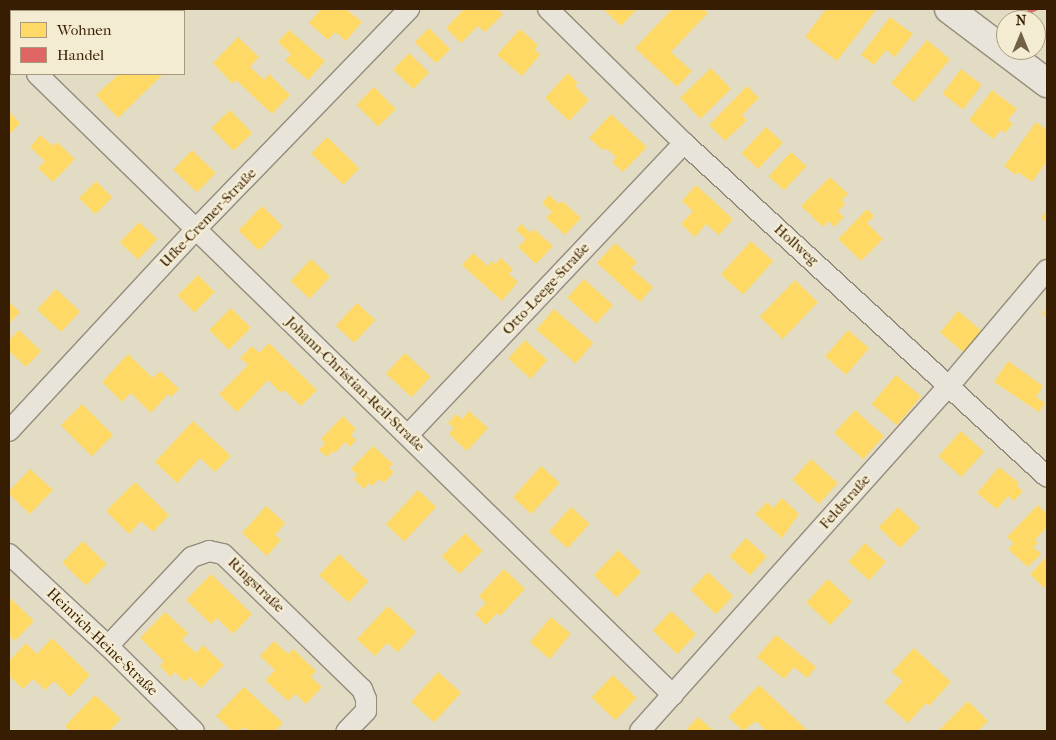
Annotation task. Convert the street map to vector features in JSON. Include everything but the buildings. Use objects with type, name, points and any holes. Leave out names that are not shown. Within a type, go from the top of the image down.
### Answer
[{"type":"main road","points":[[949,9],[1047,83]]},
{"type":"street","name":"Ufke-Cremer-Straße","points":[[9,431],[195,230],[409,9]]},
{"type":"street","name":"Hollweg","points":[[548,9],[684,143],[1047,477]]},
{"type":"street","name":"Johann-Christian-Reil-Straße","points":[[38,75],[673,695]]},
{"type":"street","name":"Otto-Leege-Straße","points":[[408,435],[684,143]]},
{"type":"street","name":"Feldstraße","points":[[640,731],[949,386],[1047,270]]},
{"type":"street","name":"Ringstraße","points":[[108,646],[192,557],[210,551],[223,554],[362,689],[366,699],[366,711],[346,731]]},
{"type":"street","name":"Heinrich-Heine-Straße","points":[[9,554],[108,646],[194,731]]}]
